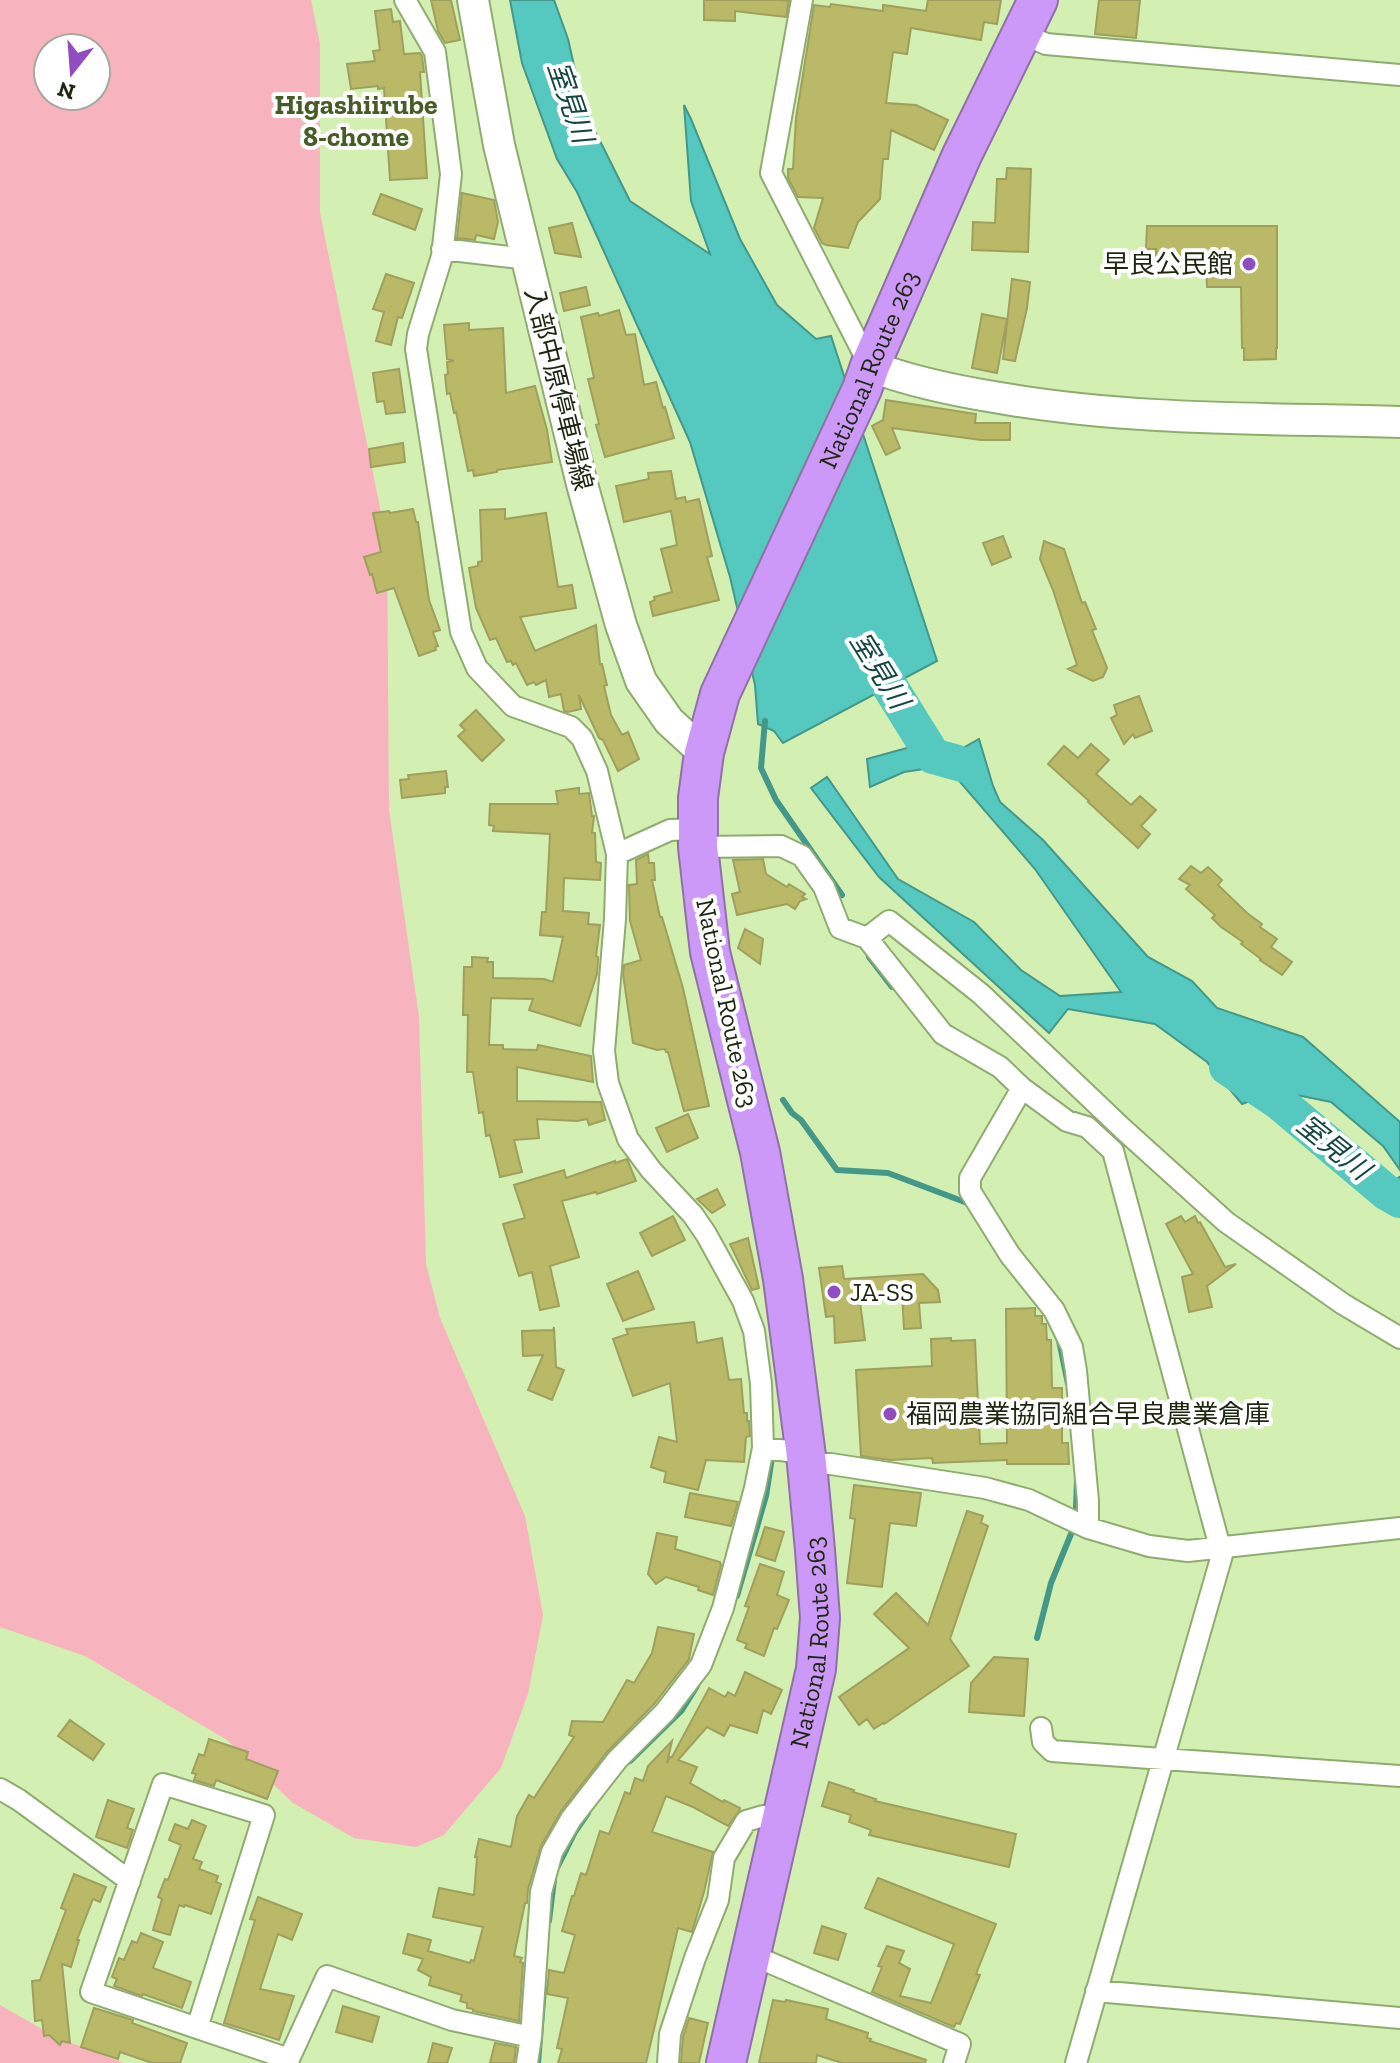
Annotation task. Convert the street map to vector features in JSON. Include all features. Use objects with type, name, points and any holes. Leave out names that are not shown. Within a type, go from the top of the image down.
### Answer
[{"type":"highway","name":"National Route 263","points":[[726,2063],[816,1669],[820,1618],[815,1550],[790,1454],[783,1279],[760,1152],[710,952],[698,838],[698,798],[704,753],[720,694],[866,378],[962,155],[1030,17]]},
{"type":"main road","name":"入部中原停車場線","points":[[473,0],[499,145],[582,484],[621,625],[641,681],[669,721],[704,753]]},
{"type":"main road","points":[[866,378],[907,379],[1041,405],[1160,417],[1400,422]]},
{"type":"street","points":[[405,0],[435,52],[451,174],[442,249],[416,349],[461,632],[477,668],[513,706],[571,727],[582,738],[597,771],[617,854],[604,1051],[608,1083],[628,1139],[651,1170],[693,1215],[743,1301],[754,1331],[761,1384],[790,1454]]},
{"type":"street","points":[[802,0],[771,173],[866,378]]},
{"type":"street","points":[[1030,17],[1046,44],[1400,75]]},
{"type":"street","points":[[442,249],[527,259]]},
{"type":"street","points":[[617,854],[670,830],[698,838],[781,846],[802,856],[824,887],[840,928],[867,938],[943,1034],[1000,1067],[1022,1088],[1067,1121],[1087,1127],[1113,1151],[1222,1555],[1076,2063]]},
{"type":"street","points":[[867,938],[889,921],[981,994],[1226,1222],[1343,1304],[1400,1338]]},
{"type":"street","points":[[1022,1088],[970,1178],[970,1191],[1010,1255],[1054,1310],[1072,1347],[1087,1486],[1088,1528]]},
{"type":"street","points":[[790,1454],[831,1464],[985,1488],[1029,1500],[1088,1528],[1149,1546],[1188,1551],[1400,1528]]},
{"type":"street","points":[[527,2063],[541,1892],[552,1852],[571,1819],[617,1760],[665,1712],[701,1665],[723,1608],[755,1488],[790,1454]]},
{"type":"street","points":[[1041,1728],[1043,1742],[1052,1751],[1400,1776]]},
{"type":"street","points":[[197,2028],[264,1815],[163,1784],[91,1992],[197,2028],[289,2059],[327,1976],[452,2020],[531,2037]]},
{"type":"street","points":[[0,1789],[130,1881]]},
{"type":"street","points":[[668,2063],[670,2034],[718,1900],[724,1858],[746,1821],[763,1816],[781,1824]]},
{"type":"street","points":[[752,1955],[960,2044],[954,2063]]},
{"type":"street","points":[[1096,1991],[1400,2018]]},
{"type":"shaded area","points":[[0,0],[311,0],[320,44],[320,213],[387,542],[389,810],[419,1017],[426,1264],[440,1318],[525,1516],[543,1615],[528,1694],[501,1768],[444,1835],[416,1847],[354,1838],[293,1803],[227,1740],[85,1656],[0,1627]]},
{"type":"shaded area","points":[[0,2005],[56,2037],[124,2063],[0,2063]]},
{"type":"water","points":[[510,0],[554,0],[568,39],[584,109],[630,201],[710,254],[691,201],[684,105],[740,239],[777,305],[816,339],[831,336],[937,661],[783,743],[774,731],[758,724],[755,685],[730,577],[690,442],[577,192],[557,159],[522,63]]},
{"type":"water","points":[[939,739],[954,753],[979,739],[1000,802],[1043,840],[1148,957],[1192,981],[1217,1008],[1303,1037],[1400,1122],[1400,1170],[1383,1146],[1331,1102],[1277,1091],[1242,1104],[1207,1062],[1155,1024],[1068,1009],[1049,1033],[879,877],[811,788],[827,777],[898,879],[974,922],[1021,970],[1060,996],[1121,992],[1035,869],[955,776],[937,767],[904,772],[870,787],[867,759]]},
{"type":"building","points":[[431,0],[451,0],[460,40],[445,43],[438,31]]},
{"type":"building","points":[[704,0],[789,1],[786,17],[735,11],[735,21],[704,20]]},
{"type":"building","points":[[928,0],[1001,0],[997,24],[984,22],[981,40],[911,28],[907,54],[893,52],[886,103],[916,105],[948,120],[934,150],[891,130],[888,159],[883,159],[880,199],[858,222],[848,248],[826,245],[814,228],[823,198],[798,197],[788,178],[788,169],[793,169],[796,118],[814,5],[830,7],[831,4],[883,11],[883,5],[926,11]]},
{"type":"building","points":[[1099,0],[1140,0],[1136,38],[1095,34]]},
{"type":"building","points":[[391,9],[393,22],[400,21],[404,54],[420,53],[422,56],[424,72],[420,72],[427,178],[390,180],[384,88],[351,89],[347,64],[375,61],[373,51],[380,50],[375,11]]},
{"type":"building","points":[[1007,168],[1031,169],[1028,252],[972,250],[973,222],[995,223],[997,179],[1006,179]]},
{"type":"building","points":[[462,193],[494,200],[498,222],[494,239],[476,235],[475,240],[457,238]]},
{"type":"building","points":[[381,194],[422,209],[415,230],[373,214]]},
{"type":"building","points":[[572,223],[581,257],[555,253],[549,228]]},
{"type":"building","points":[[1147,226],[1277,226],[1276,359],[1244,360],[1241,287],[1207,287],[1206,266],[1156,266],[1156,249],[1146,249]]},
{"type":"building","points":[[386,274],[414,283],[402,318],[398,317],[391,345],[376,341],[384,312],[373,309]]},
{"type":"building","points":[[1012,279],[1030,282],[1015,361],[1003,359]]},
{"type":"building","points":[[586,287],[590,305],[564,311],[560,293]]},
{"type":"building","points":[[619,310],[626,335],[635,334],[644,385],[656,382],[674,438],[605,457],[588,379],[594,378],[581,317]]},
{"type":"building","points":[[982,314],[1007,319],[997,373],[972,368]]},
{"type":"building","points":[[469,323],[469,330],[503,328],[506,393],[535,386],[552,462],[474,476],[473,470],[468,471],[456,412],[450,393],[447,394],[447,362],[454,361],[447,359],[444,325]]},
{"type":"building","points":[[399,369],[405,412],[386,414],[384,401],[377,402],[373,373]]},
{"type":"building","points":[[886,400],[976,414],[975,423],[1010,423],[1010,440],[981,440],[892,428],[900,448],[886,455],[872,426],[883,420]]},
{"type":"building","points":[[403,443],[405,462],[371,467],[369,449]]},
{"type":"building","points":[[671,471],[676,499],[685,497],[686,502],[699,499],[712,556],[707,557],[719,600],[653,616],[650,602],[655,600],[654,597],[672,592],[661,549],[677,545],[671,511],[624,522],[616,486],[649,479],[648,473]]},
{"type":"building","points":[[413,509],[418,522],[429,600],[440,630],[433,632],[438,646],[436,650],[419,656],[394,588],[377,593],[364,557],[381,552],[373,513]]},
{"type":"building","points":[[505,509],[505,519],[546,513],[558,587],[572,585],[576,608],[520,617],[535,651],[596,625],[600,664],[607,685],[604,686],[611,715],[622,735],[628,732],[639,759],[618,771],[579,695],[581,709],[568,712],[564,711],[561,694],[549,697],[546,680],[527,685],[516,663],[507,662],[496,638],[490,640],[476,608],[469,568],[478,566],[478,562],[482,561],[480,510]]},
{"type":"building","points":[[1003,536],[1011,557],[992,565],[983,543]]},
{"type":"building","points":[[1044,541],[1064,549],[1082,603],[1085,602],[1096,629],[1092,630],[1107,668],[1103,677],[1093,681],[1068,669],[1077,665],[1040,559]]},
{"type":"building","points":[[1139,696],[1152,731],[1135,738],[1133,734],[1124,744],[1111,718],[1117,715],[1114,705]]},
{"type":"building","points":[[476,710],[504,740],[482,761],[458,736],[465,730],[460,725]]},
{"type":"building","points":[[1091,744],[1109,760],[1096,774],[1131,805],[1140,796],[1156,810],[1141,826],[1150,834],[1138,848],[1048,764],[1064,746],[1078,758]]},
{"type":"building","points":[[446,771],[448,787],[445,787],[445,793],[402,798],[400,780],[409,779],[408,775]]},
{"type":"building","points":[[579,788],[579,794],[589,793],[594,816],[592,833],[595,833],[596,862],[601,863],[600,880],[564,878],[563,911],[589,913],[588,924],[600,925],[597,974],[580,1026],[529,1010],[533,999],[491,998],[489,1045],[503,1045],[503,1049],[537,1050],[538,1045],[591,1056],[593,1082],[517,1067],[517,1101],[601,1102],[605,1120],[589,1125],[587,1119],[537,1119],[539,1138],[514,1140],[522,1172],[500,1177],[490,1135],[486,1136],[483,1112],[479,1113],[473,1072],[467,1072],[468,1015],[463,1015],[464,967],[472,967],[472,957],[488,958],[487,962],[493,962],[493,978],[553,982],[563,937],[540,935],[542,912],[546,912],[550,834],[493,831],[494,826],[489,825],[490,804],[558,804],[556,791]]},
{"type":"building","points":[[648,854],[649,863],[654,863],[655,880],[652,880],[660,917],[683,988],[709,1106],[684,1111],[668,1052],[633,1043],[623,974],[624,965],[641,960],[630,921],[629,885],[637,884],[636,860]]},
{"type":"building","points":[[763,859],[766,874],[805,894],[802,897],[806,899],[800,901],[795,909],[787,904],[737,915],[732,894],[740,892],[733,860]]},
{"type":"building","points":[[1191,866],[1201,873],[1208,867],[1222,880],[1218,885],[1262,924],[1260,927],[1277,939],[1271,947],[1292,962],[1282,975],[1221,927],[1212,918],[1215,915],[1186,889],[1190,885],[1179,879]]},
{"type":"building","points":[[745,929],[763,939],[760,964],[738,948]]},
{"type":"building","points":[[688,1114],[698,1138],[667,1152],[656,1128]]},
{"type":"building","points":[[627,1159],[636,1181],[562,1201],[579,1257],[550,1266],[559,1306],[540,1310],[532,1272],[519,1276],[503,1224],[525,1218],[514,1185],[564,1170],[566,1178]]},
{"type":"building","points":[[717,1189],[725,1205],[712,1213],[697,1199]]},
{"type":"building","points":[[673,1216],[685,1240],[652,1256],[640,1233]]},
{"type":"building","points":[[1181,1216],[1185,1222],[1195,1216],[1225,1267],[1236,1264],[1207,1286],[1212,1307],[1189,1312],[1182,1277],[1193,1274],[1166,1224]]},
{"type":"building","points":[[748,1238],[759,1288],[752,1290],[730,1244]]},
{"type":"building","points":[[842,1266],[844,1279],[923,1274],[938,1290],[940,1302],[919,1303],[921,1328],[904,1329],[902,1292],[859,1294],[865,1340],[835,1343],[834,1316],[826,1317],[819,1268]]},
{"type":"building","points":[[638,1271],[654,1309],[623,1321],[607,1284]]},
{"type":"building","points":[[1035,1308],[1035,1316],[1042,1316],[1042,1324],[1046,1324],[1047,1340],[1051,1340],[1052,1388],[1062,1388],[1062,1443],[1068,1443],[1069,1464],[1007,1464],[1007,1460],[933,1463],[932,1458],[890,1460],[861,1456],[856,1370],[932,1366],[931,1339],[975,1340],[980,1444],[1007,1443],[1006,1309]]},
{"type":"building","points":[[694,1322],[697,1343],[722,1338],[729,1380],[741,1379],[750,1436],[746,1437],[744,1462],[706,1460],[698,1490],[664,1482],[666,1472],[651,1467],[659,1437],[677,1442],[670,1383],[633,1396],[613,1339],[628,1334],[626,1329]]},
{"type":"building","points":[[554,1327],[556,1367],[564,1370],[552,1400],[528,1390],[543,1355],[523,1356],[522,1331],[553,1330]]},
{"type":"building","points":[[854,1485],[921,1493],[916,1526],[890,1523],[882,1587],[847,1583],[855,1519],[850,1518]]},
{"type":"building","points":[[690,1493],[738,1502],[731,1526],[685,1517]]},
{"type":"building","points":[[967,1511],[983,1516],[981,1523],[988,1526],[950,1639],[969,1666],[884,1724],[874,1729],[867,1719],[859,1725],[839,1697],[909,1648],[874,1614],[896,1593],[928,1625]]},
{"type":"building","points":[[765,1527],[784,1532],[775,1561],[756,1555]]},
{"type":"building","points":[[657,1533],[677,1537],[675,1549],[720,1562],[713,1595],[698,1590],[699,1587],[666,1577],[656,1584],[648,1574]]},
{"type":"building","points":[[760,1564],[784,1572],[777,1595],[789,1600],[764,1656],[745,1648],[747,1644],[737,1640]]},
{"type":"building","points":[[658,1627],[694,1634],[689,1659],[655,1703],[607,1752],[561,1811],[541,1846],[514,1956],[522,1958],[520,1962],[523,1963],[519,2021],[473,2011],[467,2008],[467,2003],[460,2001],[462,1995],[429,1985],[431,1977],[418,1970],[423,1959],[403,1953],[408,1934],[431,1940],[428,1951],[470,1963],[474,1961],[483,1927],[433,1917],[439,1888],[474,1895],[479,1839],[511,1847],[517,1816],[529,1795],[534,1798],[574,1737],[569,1735],[572,1721],[603,1722],[627,1680],[634,1683],[652,1653]]},
{"type":"building","points":[[994,1657],[1028,1659],[1024,1716],[969,1712],[971,1683]]},
{"type":"building","points":[[745,1672],[782,1690],[771,1714],[763,1710],[757,1733],[730,1725],[724,1736],[707,1727],[678,1760],[697,1767],[690,1783],[740,1808],[739,1811],[728,1826],[666,1796],[652,1832],[713,1852],[692,1932],[678,1928],[646,2063],[558,2063],[562,2049],[557,2048],[568,1998],[547,1994],[549,1970],[564,1973],[575,1935],[562,1931],[572,1896],[581,1873],[586,1875],[600,1831],[609,1834],[625,1792],[630,1794],[635,1778],[643,1781],[648,1766],[672,1741],[667,1763],[672,1757],[709,1688],[725,1697],[728,1692],[735,1696]]},
{"type":"building","points":[[70,1720],[104,1744],[93,1760],[58,1736]]},
{"type":"building","points":[[209,1739],[248,1752],[246,1759],[278,1771],[267,1799],[216,1780],[214,1786],[194,1780],[196,1774],[192,1773],[199,1754],[204,1756]]},
{"type":"building","points":[[829,1782],[875,1801],[1016,1834],[1009,1867],[869,1835],[871,1830],[849,1822],[851,1815],[822,1806]]},
{"type":"building","points":[[108,1800],[134,1809],[127,1828],[133,1830],[127,1848],[96,1837]]},
{"type":"building","points":[[192,1820],[206,1826],[193,1859],[202,1862],[199,1869],[218,1876],[216,1882],[221,1884],[211,1914],[179,1905],[170,1935],[153,1930],[162,1899],[158,1897],[181,1845],[169,1840],[175,1824],[188,1829]]},
{"type":"building","points":[[74,1874],[106,1887],[100,1902],[93,1899],[77,1940],[71,1967],[62,1964],[70,2043],[62,2041],[60,2045],[49,2035],[44,2036],[42,2020],[35,2021],[32,1981],[40,1980],[66,1910],[61,1908]]},
{"type":"building","points":[[878,1878],[996,1924],[960,2024],[956,2023],[954,2027],[872,1992],[887,1946],[904,1951],[899,1963],[910,1969],[900,1996],[931,2003],[954,1944],[865,1908]]},
{"type":"building","points":[[258,1897],[302,1914],[292,1940],[278,1934],[260,1989],[294,1996],[279,2040],[224,2023],[255,1920],[250,1919]]},
{"type":"building","points":[[822,1926],[846,1934],[838,1960],[814,1953]]},
{"type":"building","points":[[141,1933],[163,1942],[153,1968],[191,1982],[182,2008],[114,1986],[117,1979],[112,1977],[119,1958],[124,1960],[132,1941],[137,1943]]},
{"type":"building","points":[[773,2000],[828,2009],[826,2019],[868,2033],[870,2041],[926,2060],[925,2063],[842,2063],[817,2055],[816,2063],[759,2063]]},
{"type":"building","points":[[343,2006],[379,2017],[372,2042],[336,2032]]},
{"type":"building","points":[[94,2008],[133,2020],[132,2023],[187,2043],[180,2063],[152,2063],[120,2052],[118,2059],[81,2047]]},
{"type":"building","points":[[689,2018],[708,2023],[699,2063],[681,2063],[683,2037]]},
{"type":"building","points":[[433,2043],[452,2048],[447,2063],[428,2063]]},
{"type":"building","points":[[495,2043],[516,2047],[514,2063],[490,2063]]},
{"type":"waterway","name":"室見川","points":[[864,645],[933,756],[965,765]]},
{"type":"waterway","points":[[765,721],[761,768],[776,800],[842,895]]},
{"type":"waterway","points":[[869,957],[892,987]]},
{"type":"waterway","name":"室見川","points":[[1227,1067],[1279,1102],[1386,1192],[1400,1200]]},
{"type":"waterway","points":[[783,1100],[837,1170],[888,1173],[970,1204]]},
{"type":"waterway","points":[[1386,1192],[1400,1179]]},
{"type":"waterway","points":[[1058,1336],[1068,1384]]},
{"type":"waterway","points":[[737,1596],[766,1496],[773,1451]]},
{"type":"waterway","points":[[1076,1510],[1077,1479]]},
{"type":"waterway","points":[[1037,1638],[1051,1583],[1071,1534]]},
{"type":"waterway","points":[[630,1761],[682,1710],[697,1686]]},
{"type":"waterway","points":[[558,1866],[588,1813]]},
{"type":"waterway","points":[[549,1921],[554,1880]]},
{"type":"waterway","points":[[538,2063],[544,1988]]},
{"type":"place","name":"早良公民館","points":[[1249,264]]},
{"type":"place","name":"JA-SS","points":[[834,1292]]},
{"type":"place","name":"福岡農業協同組合早良農業倉庫","points":[[890,1414]]},
{"type":"district","name":"Higashiirube 8-chome","points":[[356,120]]}]
